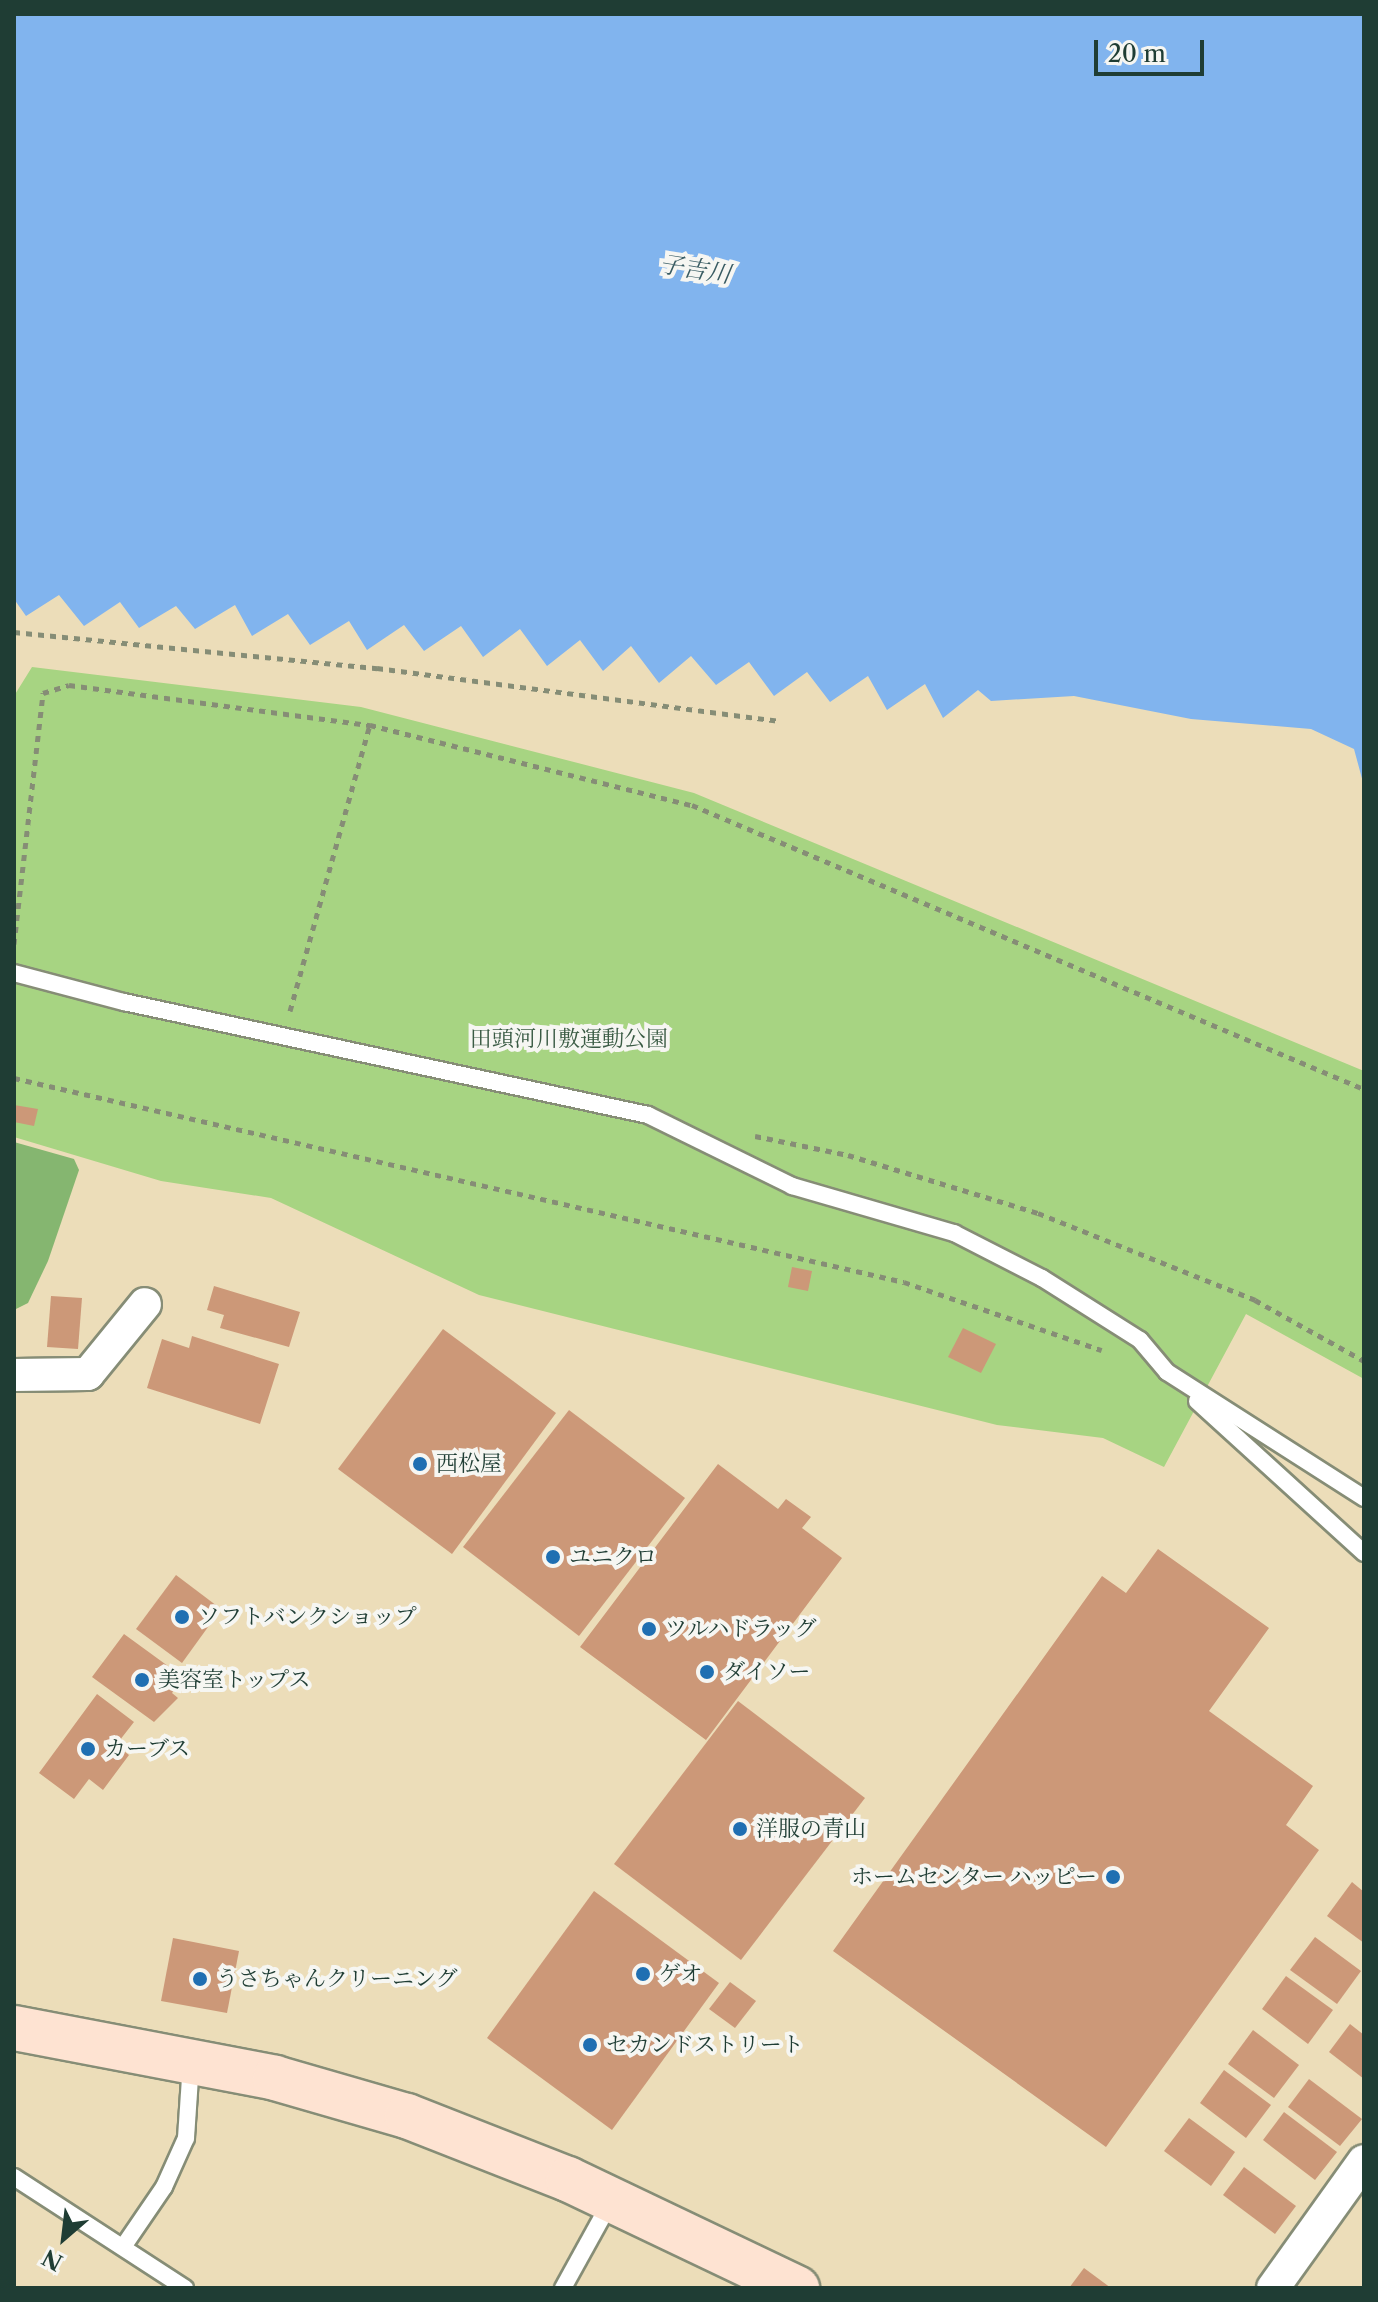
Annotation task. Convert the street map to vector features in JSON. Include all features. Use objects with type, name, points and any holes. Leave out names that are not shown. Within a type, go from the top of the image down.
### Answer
[{"type":"street","points":[[14,1375],[88,1374],[145,1304]]},
{"type":"street","points":[[14,2028],[275,2078],[407,2116],[612,2199],[797,2288]]},
{"type":"street","points":[[1273,2288],[1364,2161]]},
{"type":"lane","points":[[14,973],[124,1002],[284,1033],[648,1115],[792,1186],[954,1233],[1042,1278],[1140,1340],[1167,1372],[1364,1553]]},
{"type":"lane","points":[[1167,1372],[1364,1498]]},
{"type":"lane","points":[[123,2247],[164,2187],[186,2138],[191,2061]]},
{"type":"lane","points":[[14,2177],[185,2288]]},
{"type":"lane","points":[[563,2288],[612,2199]]},
{"type":"path","points":[[14,632],[377,668],[777,721]]},
{"type":"path","points":[[14,944],[43,693],[69,685],[370,725],[692,805],[1364,1089]]},
{"type":"path","points":[[284,1033],[370,725]]},
{"type":"path","points":[[14,1078],[904,1282],[1108,1352]]},
{"type":"path","points":[[740,1134],[848,1155],[1038,1213],[1255,1300],[1364,1361]]},
{"type":"green space","name":"田頭河川敷運動公園","points":[[32,667],[361,707],[694,793],[1364,1071],[1364,1379],[1246,1314],[1164,1467],[1103,1438],[997,1425],[479,1295],[271,1198],[161,1181],[14,1137],[14,696]]},
{"type":"green space","points":[[14,1142],[74,1159],[79,1170],[48,1261],[28,1303],[14,1310]]},
{"type":"water","name":"子吉川","points":[[14,14],[1364,14],[1364,786],[1354,749],[1311,729],[1191,719],[1074,696],[991,701],[978,690],[943,718],[925,684],[887,710],[868,676],[830,702],[807,672],[774,696],[749,662],[716,685],[691,656],[659,683],[631,646],[603,671],[580,640],[547,666],[520,629],[483,657],[461,626],[424,651],[404,625],[367,650],[349,621],[310,645],[288,614],[252,636],[235,605],[195,629],[176,606],[139,628],[120,602],[84,626],[59,595],[26,616],[14,599]]},
{"type":"building","points":[[14,1105],[38,1109],[34,1126],[14,1122]]},
{"type":"building","points":[[792,1267],[812,1271],[808,1291],[788,1287]]},
{"type":"building","points":[[214,1286],[300,1312],[289,1347],[220,1328],[224,1315],[207,1310]]},
{"type":"building","points":[[51,1296],[82,1298],[78,1349],[47,1347]]},
{"type":"building","points":[[963,1328],[996,1344],[981,1373],[948,1357]]},
{"type":"building","points":[[443,1329],[556,1413],[452,1554],[338,1469]]},
{"type":"building","points":[[192,1336],[279,1364],[260,1424],[147,1388],[162,1339],[189,1348]]},
{"type":"building","points":[[569,1410],[685,1498],[579,1636],[463,1547]]},
{"type":"building","points":[[718,1464],[778,1509],[786,1499],[811,1517],[802,1528],[842,1558],[706,1740],[580,1647]]},
{"type":"building","points":[[1158,1549],[1269,1628],[1209,1711],[1313,1786],[1286,1825],[1319,1850],[1106,2147],[833,1951],[1102,1576],[1126,1593]]},
{"type":"building","points":[[176,1575],[221,1609],[182,1663],[136,1629]]},
{"type":"building","points":[[124,1634],[183,1677],[172,1693],[178,1698],[154,1722],[92,1677]]},
{"type":"building","points":[[97,1694],[134,1722],[116,1745],[129,1755],[103,1790],[89,1779],[74,1799],[39,1773]]},
{"type":"building","points":[[738,1701],[865,1798],[741,1960],[614,1864]]},
{"type":"building","points":[[1352,1882],[1364,1892],[1364,1943],[1327,1916]]},
{"type":"building","points":[[594,1891],[719,1983],[612,2130],[487,2038]]},
{"type":"building","points":[[1315,1937],[1361,1971],[1337,2004],[1290,1970]]},
{"type":"building","points":[[173,1938],[239,1951],[227,2013],[161,2001]]},
{"type":"building","points":[[1286,1976],[1333,2010],[1308,2044],[1262,2009]]},
{"type":"building","points":[[730,1982],[756,2001],[735,2028],[709,2009]]},
{"type":"building","points":[[1350,2024],[1364,2035],[1364,2079],[1329,2052]]},
{"type":"building","points":[[1253,2030],[1299,2065],[1274,2098],[1228,2064]]},
{"type":"building","points":[[1224,2070],[1271,2105],[1246,2138],[1200,2103]]},
{"type":"building","points":[[1309,2079],[1362,2119],[1340,2146],[1288,2107]]},
{"type":"building","points":[[1284,2112],[1337,2152],[1315,2180],[1263,2140]]},
{"type":"building","points":[[1189,2118],[1235,2152],[1211,2186],[1164,2151]]},
{"type":"building","points":[[1244,2167],[1296,2206],[1275,2234],[1223,2195]]},
{"type":"building","points":[[1084,2268],[1111,2288],[1069,2288]]},
{"type":"place","name":"西松屋","points":[[420,1464]]},
{"type":"place","name":"ユニクロ","points":[[553,1557]]},
{"type":"place","name":"ソフトバンクショップ","points":[[182,1617]]},
{"type":"place","name":"ツルハドラッグ","points":[[649,1629]]},
{"type":"place","name":"ダイソー","points":[[707,1672]]},
{"type":"place","name":"美容室トップス","points":[[142,1680]]},
{"type":"place","name":"カーブス","points":[[88,1749]]},
{"type":"place","name":"洋服の青山","points":[[740,1829]]},
{"type":"place","name":"ホームセンター ハッピー","points":[[1113,1877]]},
{"type":"place","name":"ゲオ","points":[[643,1974]]},
{"type":"place","name":"うさちゃんクリーニング","points":[[200,1979]]},
{"type":"place","name":"セカンドストリート","points":[[590,2045]]}]
